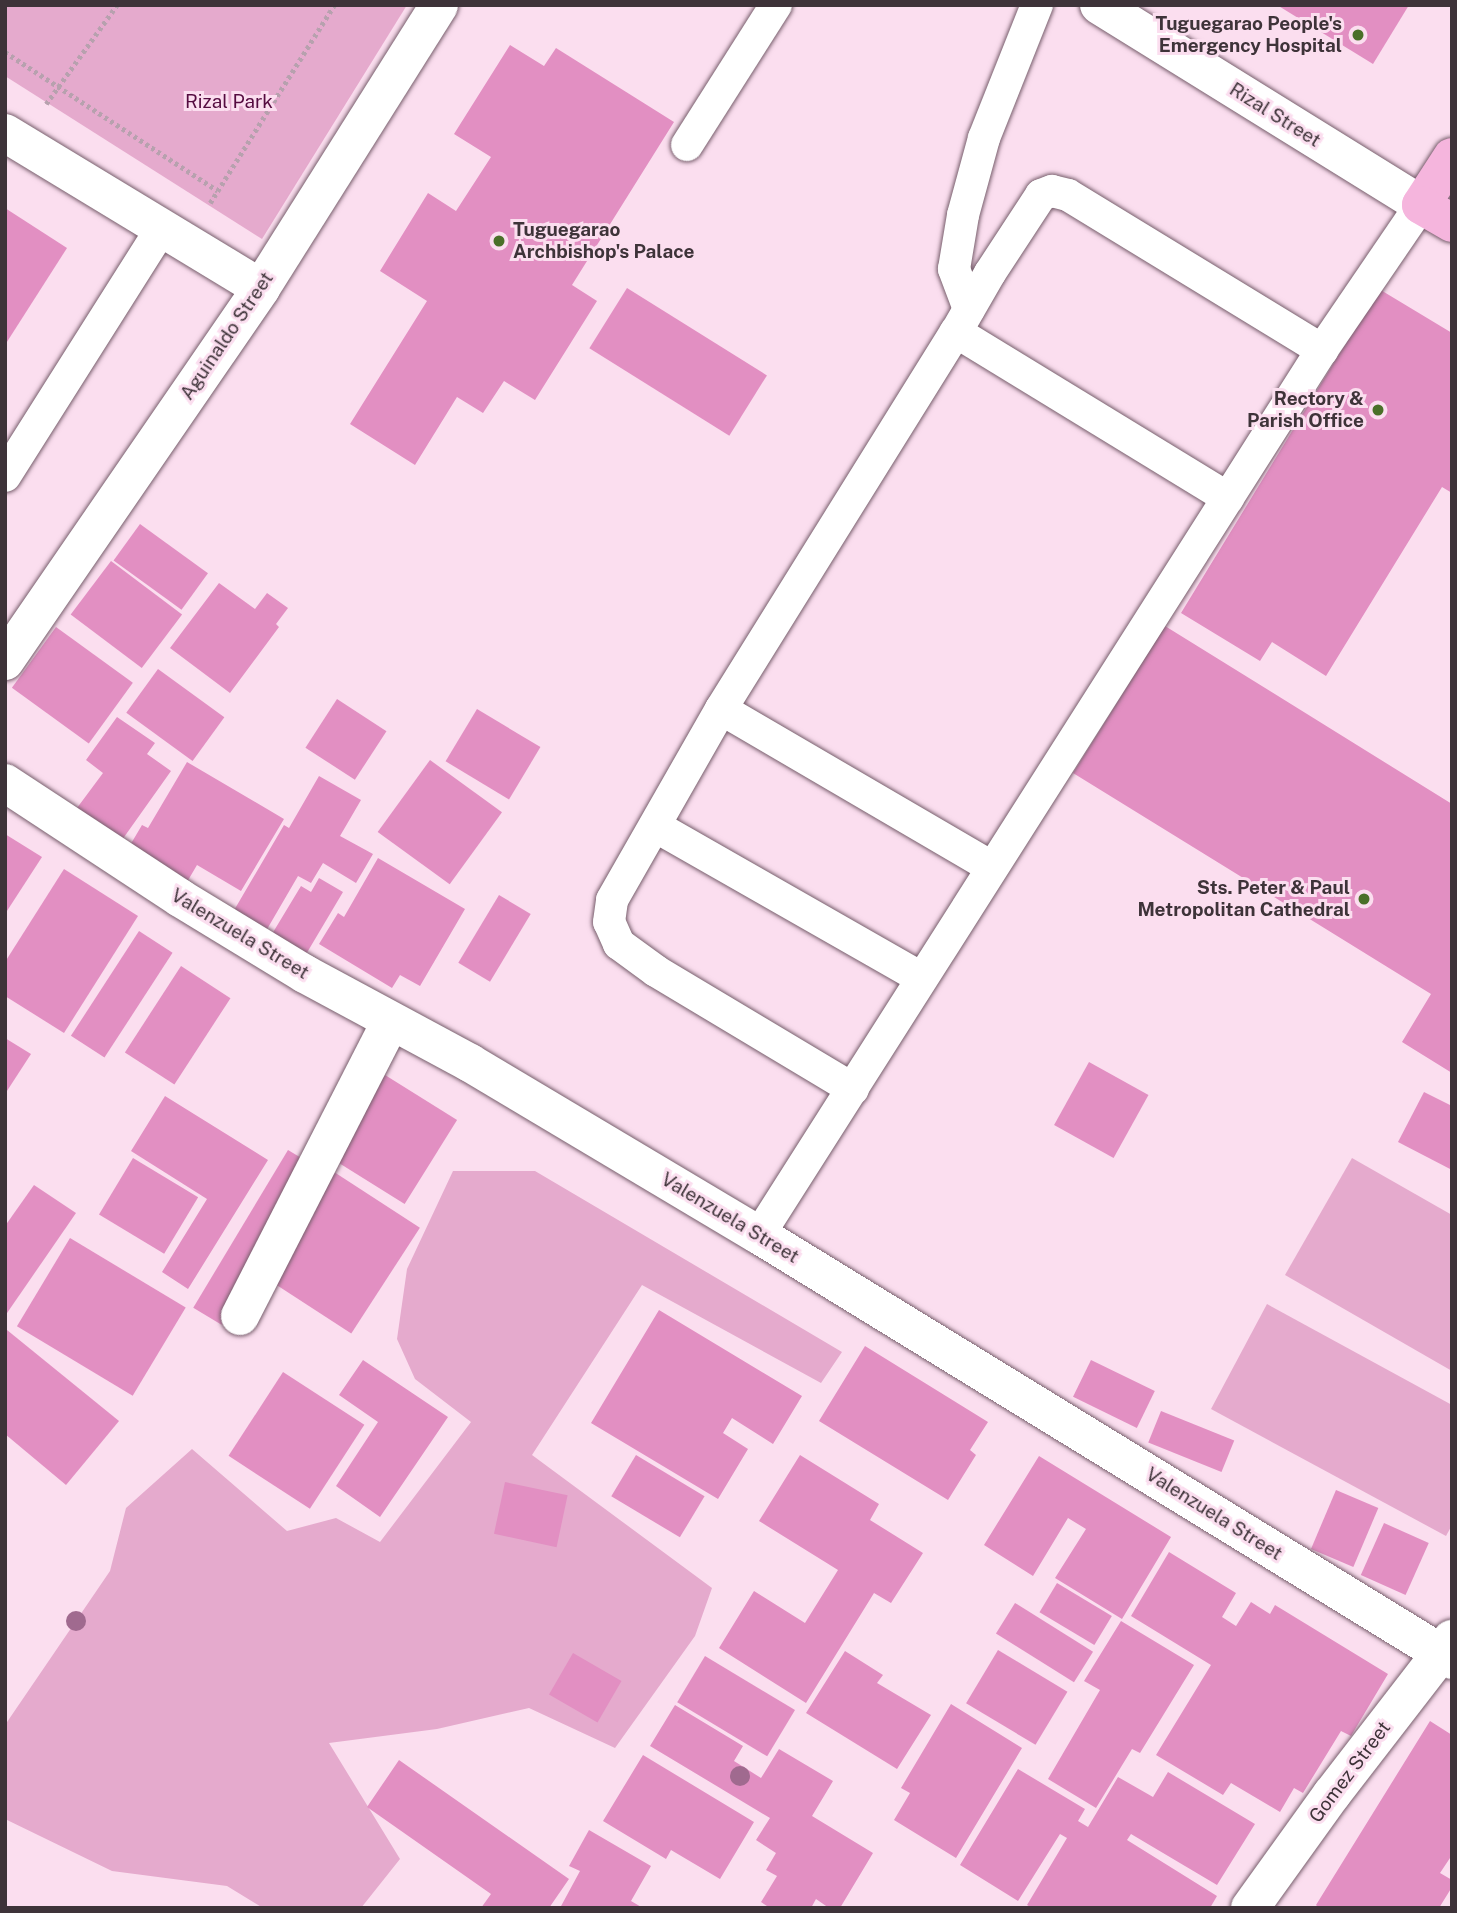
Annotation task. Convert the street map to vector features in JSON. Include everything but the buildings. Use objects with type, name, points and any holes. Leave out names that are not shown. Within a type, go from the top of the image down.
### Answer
[{"type":"main road","points":[[1436,214],[1452,157]]},
{"type":"street","name":"Aguinaldo Street","points":[[5,661],[261,288],[439,5]]},
{"type":"street","name":"Rizal Street","points":[[1099,5],[1436,214]]},
{"type":"street","points":[[13,138],[261,288]]},
{"type":"street","name":"Valenzuela Street","points":[[5,783],[180,898],[305,974],[470,1063],[1448,1651]]},
{"type":"street","points":[[240,1316],[391,1021]]},
{"type":"street","name":"Gomez Street","points":[[1250,1908],[1332,1794],[1448,1651]]},
{"type":"lane","points":[[687,145],[776,5]]},
{"type":"lane","points":[[1037,5],[984,138],[963,215],[954,269],[962,320],[1228,498]]},
{"type":"lane","points":[[853,1089],[656,971],[619,944],[609,922],[612,900],[721,709],[1041,195],[1052,191],[1068,195],[1322,350]]},
{"type":"lane","points":[[759,1235],[1322,350],[1436,214]]},
{"type":"lane","points":[[5,476],[173,235]]},
{"type":"lane","points":[[721,709],[991,867]]},
{"type":"lane","points":[[655,826],[922,978]]},
{"type":"path","points":[[13,138],[58,87],[117,5]]},
{"type":"path","points":[[173,235],[218,191],[334,5]]},
{"type":"path","points":[[5,52],[218,191]]},
{"type":"green space","name":"Rizal Park","points":[[5,5],[407,5],[262,239],[5,76]]},
{"type":"green space","points":[[1352,1158],[1452,1215],[1452,1371],[1285,1275]]},
{"type":"green space","points":[[453,1171],[535,1171],[842,1352],[821,1383],[642,1285],[532,1455],[712,1588],[695,1636],[615,1748],[529,1708],[437,1729],[329,1743],[400,1859],[361,1908],[263,1908],[227,1886],[112,1871],[5,1819],[5,1725],[110,1571],[126,1508],[192,1449],[287,1531],[336,1518],[380,1542],[471,1422],[415,1379],[397,1339],[407,1269]]},
{"type":"green space","points":[[1267,1304],[1452,1405],[1452,1525],[1446,1536],[1211,1409]]},
{"type":"place","name":"Tuguegarao People's Emergency Hospital","points":[[1358,35]]},
{"type":"place","name":"Tuguegarao Archbishop's Palace","points":[[499,241]]},
{"type":"place","name":"Rectory & Parish Office","points":[[1378,410]]},
{"type":"place","name":"Sts. Peter & Paul Metropolitan Cathedral","points":[[1364,899]]}]
